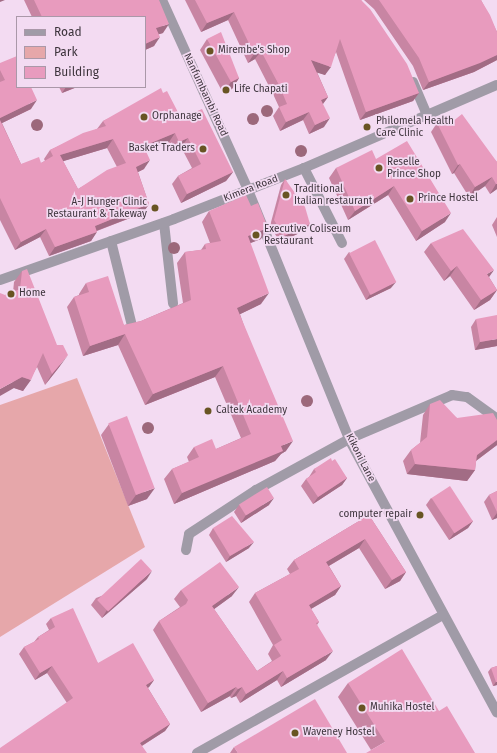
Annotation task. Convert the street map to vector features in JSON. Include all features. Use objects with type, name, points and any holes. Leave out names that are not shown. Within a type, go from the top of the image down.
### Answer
[{"type":"street","name":"Nanfumbambi Road","points":[[162,0],[248,190]]},
{"type":"street","points":[[407,69],[427,115]]},
{"type":"street","name":"Kimera Road","points":[[0,280],[164,222],[248,190],[304,168],[497,86]]},
{"type":"street","points":[[304,168],[342,243]]},
{"type":"street","name":"Kikoni Lane","points":[[248,190],[349,439],[497,713]]},
{"type":"street","points":[[164,222],[173,303]]},
{"type":"street","points":[[111,241],[132,326]]},
{"type":"street","points":[[186,550],[189,534],[194,529],[256,490],[349,439],[458,394],[467,397],[497,419]]},
{"type":"street","points":[[197,753],[443,615]]},
{"type":"green space","points":[[77,378],[145,547],[0,637],[0,405]]},
{"type":"building","points":[[34,0],[159,0],[169,24],[156,28],[160,37],[146,44],[146,16],[42,16]]},
{"type":"building","points":[[195,0],[361,0],[370,9],[407,64],[419,93],[366,112],[340,39],[331,67],[311,60],[328,97],[321,100],[330,118],[315,125],[309,112],[286,122],[279,107],[287,104],[279,85],[261,51],[254,54],[234,12],[207,23]]},
{"type":"building","points":[[379,0],[481,0],[490,15],[497,32],[497,55],[429,82],[419,58]]},
{"type":"building","points":[[221,32],[239,78],[231,82],[207,39]]},
{"type":"building","points":[[16,56],[16,88],[31,88],[37,100],[0,118],[0,82],[5,80],[0,70],[0,63]]},
{"type":"building","points":[[161,88],[163,93],[167,91],[181,118],[202,109],[233,172],[187,194],[178,176],[201,164],[188,138],[179,142],[175,133],[146,145],[144,147],[150,160],[136,167],[149,204],[95,226],[97,232],[55,247],[46,229],[21,242],[0,198],[0,120],[21,164],[39,157],[41,163],[53,156],[50,150],[83,133],[106,126],[103,121]],"holes":[[[113,139],[126,163],[107,170],[78,189],[60,155]]]},
{"type":"building","points":[[462,114],[497,162],[497,184],[492,177],[475,187],[460,164],[458,165],[437,123],[449,116],[452,122]]},
{"type":"building","points":[[407,141],[451,213],[422,231],[394,186],[355,211],[336,168],[372,150],[376,159]]},
{"type":"building","points":[[285,179],[305,207],[310,224],[284,236],[274,220]]},
{"type":"building","points":[[246,195],[251,206],[258,203],[268,228],[248,236],[269,293],[237,308],[293,441],[281,446],[283,451],[182,493],[172,469],[199,457],[194,447],[212,439],[216,449],[251,434],[223,366],[153,394],[125,334],[90,346],[74,297],[89,292],[86,283],[108,276],[124,325],[141,321],[191,300],[185,252],[206,249],[205,244],[221,241],[209,211]]},
{"type":"building","points":[[463,229],[494,270],[487,274],[497,290],[481,300],[457,266],[451,271],[431,243]]},
{"type":"building","points":[[375,240],[396,282],[370,295],[349,253]]},
{"type":"building","points":[[27,269],[57,345],[63,345],[68,355],[52,374],[43,353],[31,380],[22,377],[0,389],[0,293],[5,295],[20,289],[22,271]]},
{"type":"building","points":[[497,315],[497,339],[480,342],[476,319]]},
{"type":"building","points":[[440,400],[457,418],[493,413],[497,420],[497,440],[477,455],[475,470],[415,464],[411,450],[427,437],[430,404]]},
{"type":"building","points":[[127,416],[155,488],[136,495],[108,423]]},
{"type":"building","points":[[331,458],[332,461],[335,459],[347,478],[318,497],[306,479],[316,472],[314,469]]},
{"type":"building","points":[[450,486],[473,521],[454,533],[432,498]]},
{"type":"building","points":[[267,487],[274,498],[246,516],[239,504]]},
{"type":"building","points":[[497,491],[497,512],[489,495]]},
{"type":"building","points":[[369,515],[406,572],[392,580],[365,539],[326,562],[341,586],[309,605],[319,622],[316,623],[333,651],[287,678],[283,671],[246,694],[242,687],[238,689],[236,687],[208,703],[159,621],[186,604],[188,600],[181,590],[220,562],[239,587],[212,606],[257,671],[281,656],[274,645],[282,640],[255,593],[299,569],[294,560]]},
{"type":"building","points":[[232,516],[254,542],[230,556],[213,528]]},
{"type":"building","points":[[141,559],[152,571],[108,612],[97,600]]},
{"type":"building","points":[[73,608],[98,663],[133,643],[154,680],[146,685],[170,724],[140,743],[147,753],[0,753],[0,748],[73,698],[52,666],[40,673],[24,647],[39,639],[38,637],[55,627],[51,618]]},
{"type":"building","points":[[402,649],[439,711],[447,706],[475,753],[366,753],[385,742],[348,683]]},
{"type":"building","points":[[497,666],[497,682],[496,682],[491,668]]},
{"type":"building","points":[[315,699],[347,753],[238,753],[234,747]]},
{"type":"place","name":"Mirembe's Shop","points":[[210,51]]},
{"type":"place","name":"Life Chapati","points":[[226,90]]},
{"type":"place","name":"Orphanage","points":[[144,117]]},
{"type":"place","name":"Philomela Health Care Clinic","points":[[367,127]]},
{"type":"place","name":"Basket Traders","points":[[203,149]]},
{"type":"place","name":"Reselle Prince Shop","points":[[379,168]]},
{"type":"place","name":"Traditional Italian restaurant","points":[[286,195]]},
{"type":"place","name":"Prince Hostel","points":[[410,199]]},
{"type":"place","name":"A-J Hunger Clinic Restaurant & Takeway","points":[[155,208]]},
{"type":"place","name":"Executive Coliseum Restaurant","points":[[256,235]]},
{"type":"place","name":"Home","points":[[11,294]]},
{"type":"place","name":"Caltek Academy","points":[[208,411]]},
{"type":"place","name":"computer repair","points":[[420,515]]},
{"type":"place","name":"Muhika Hostel","points":[[362,708]]},
{"type":"place","name":"Waveney Hostel","points":[[295,733]]}]
